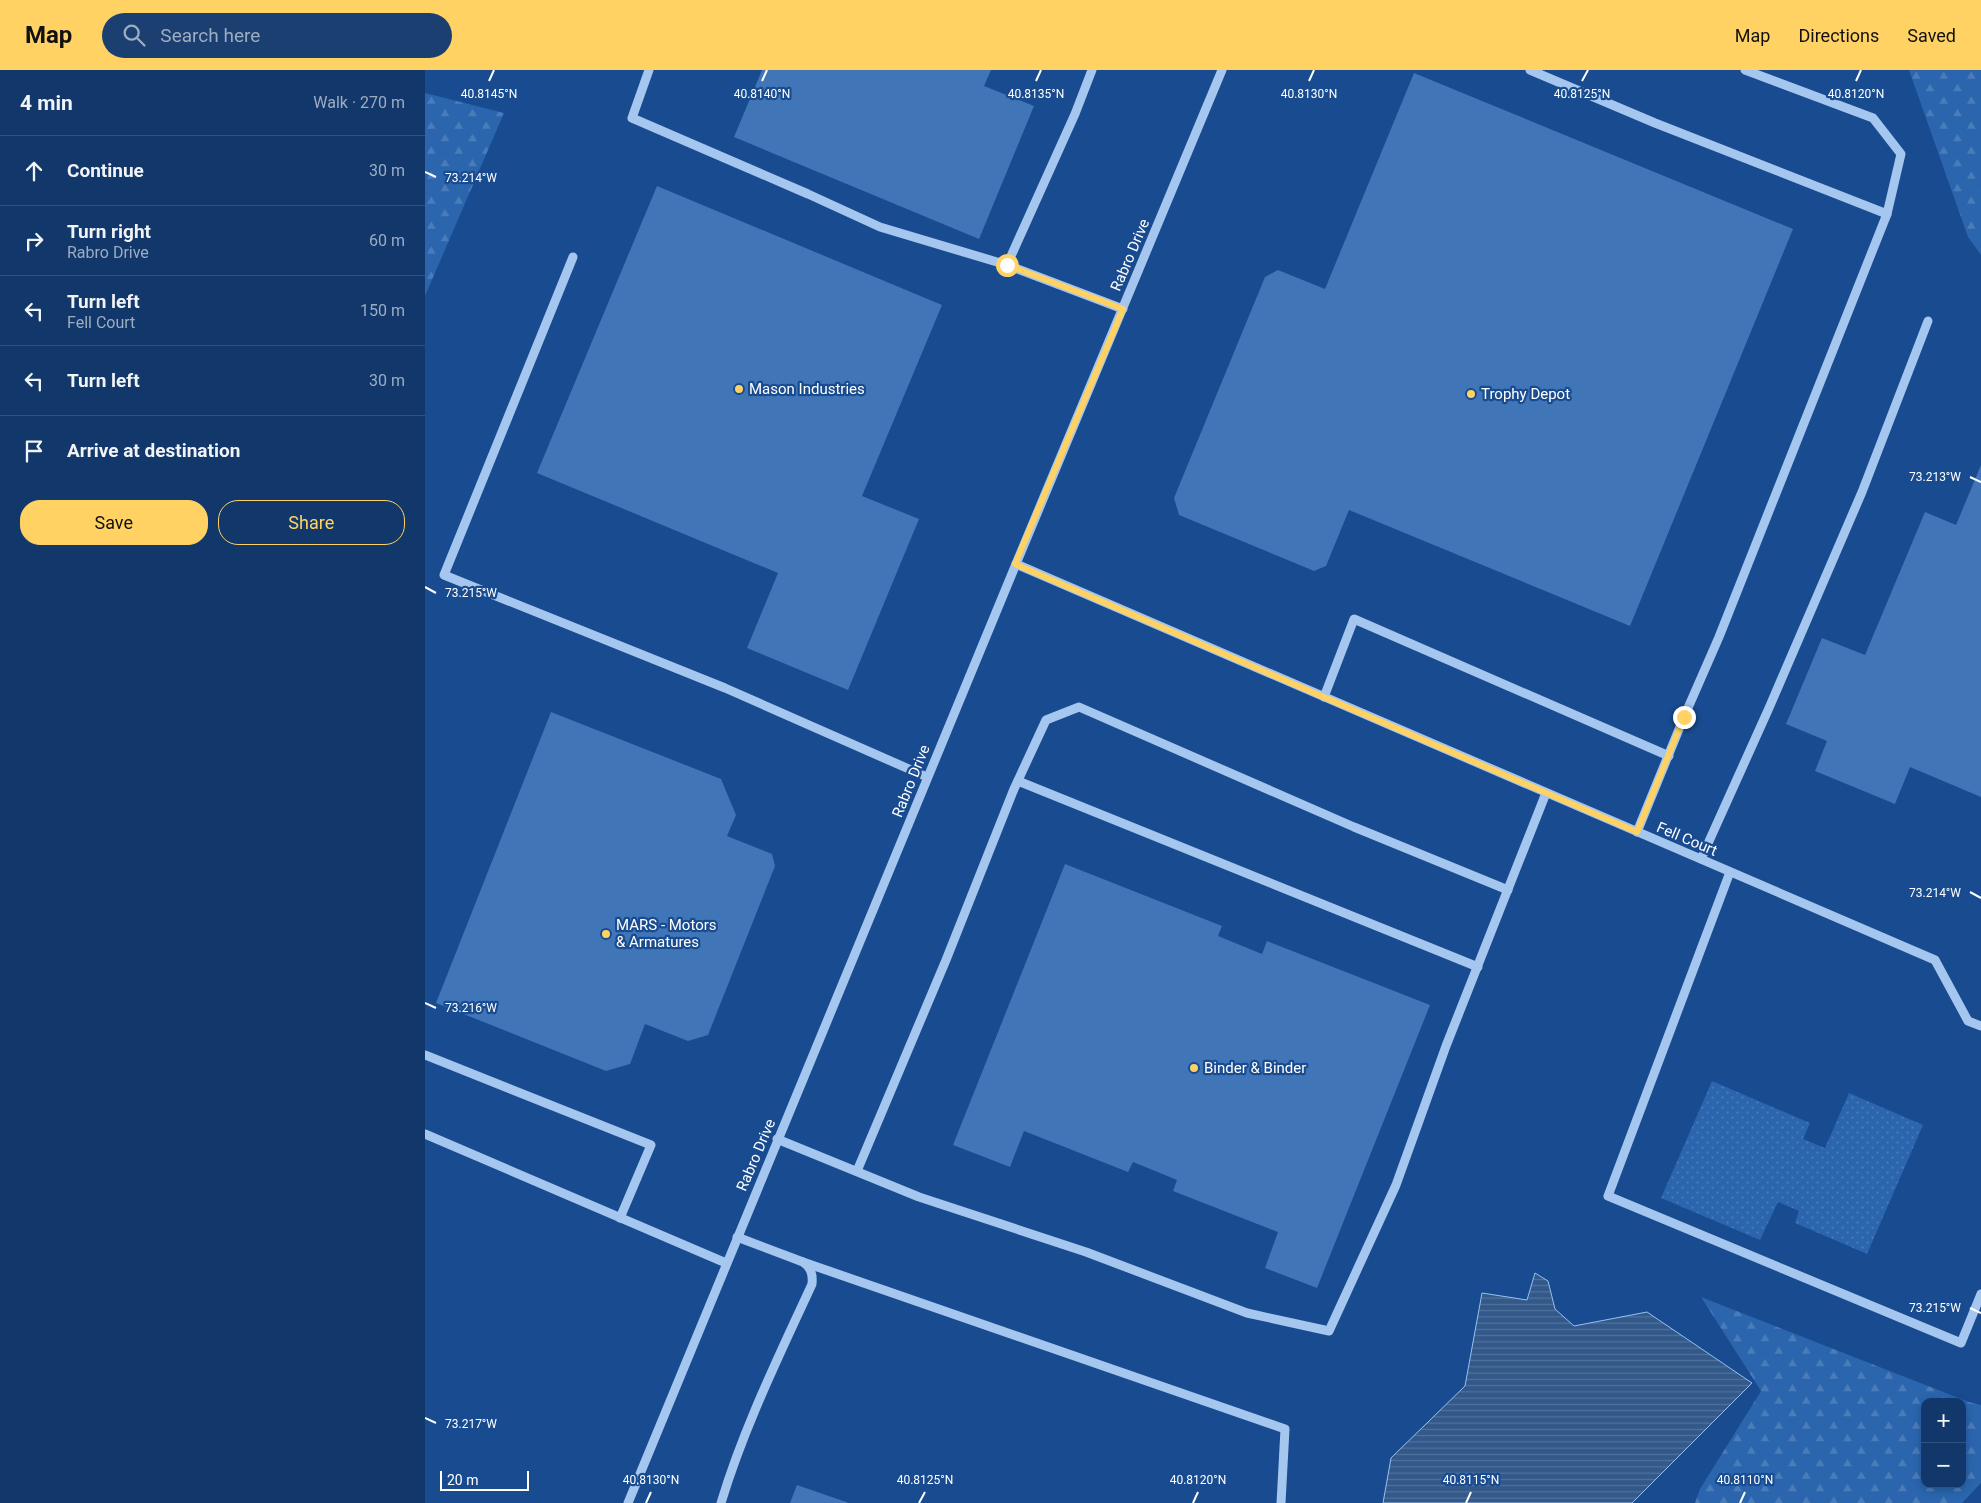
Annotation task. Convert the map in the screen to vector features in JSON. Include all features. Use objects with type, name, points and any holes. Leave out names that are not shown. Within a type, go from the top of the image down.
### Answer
[{"type":"street","points":[[649,70],[632,118],[808,194],[880,228],[1007,265],[1123,309]]},
{"type":"street","points":[[1007,265],[1075,114],[1092,70]]},
{"type":"street","name":"Rabro Drive","points":[[628,1503],[1015,564],[1222,70]]},
{"type":"street","points":[[1530,70],[1655,123],[1887,214]]},
{"type":"street","points":[[1637,832],[1733,601],[1887,214],[1901,154],[1873,118],[1745,70]]},
{"type":"street","points":[[573,257],[444,575],[725,688],[927,777]]},
{"type":"street","points":[[1701,859],[1862,492],[1928,320]]},
{"type":"street","name":"Fell Court","points":[[1015,564],[1935,960],[1968,1021],[1981,1026]]},
{"type":"street","points":[[1324,697],[1354,619],[1669,756]]},
{"type":"street","points":[[857,1171],[946,960],[1018,781],[1046,720],[1079,707],[1354,828],[1508,890]]},
{"type":"street","points":[[1018,781],[1478,967]]},
{"type":"street","points":[[777,1139],[919,1197],[1086,1252],[1247,1313],[1329,1332],[1397,1184],[1446,1046],[1546,793]]},
{"type":"street","points":[[1730,872],[1608,1196],[1961,1343],[1981,1294]]},
{"type":"street","points":[[425,1055],[651,1146],[621,1218]]},
{"type":"street","points":[[425,1134],[726,1263]]},
{"type":"street","points":[[737,1237],[803,1262],[1285,1429],[1281,1503]]},
{"type":"street","points":[[721,1503],[744,1434],[767,1379],[812,1284],[813,1276],[809,1267],[803,1262]]},
{"type":"green space","points":[[1909,70],[1981,70],[1981,255],[1968,237]]},
{"type":"green space","points":[[425,93],[504,113],[425,296]]},
{"type":"green space","points":[[1712,1081],[1810,1123],[1803,1139],[1825,1148],[1849,1093],[1923,1125],[1867,1254],[1795,1223],[1799,1211],[1778,1202],[1760,1240],[1661,1198]]},
{"type":"green space","points":[[1701,1297],[1959,1398],[1921,1398],[1921,1488],[1966,1488],[1966,1401],[1981,1405],[1981,1483],[1962,1503],[1695,1503],[1700,1489],[1761,1391]]},
{"type":"shaded area","points":[[1535,1273],[1548,1281],[1555,1309],[1574,1326],[1647,1312],[1752,1383],[1632,1503],[1383,1503],[1391,1458],[1465,1386],[1482,1293],[1527,1300]]},
{"type":"building","points":[[762,70],[991,70],[984,86],[1034,106],[979,239],[734,137]]},
{"type":"building","name":"Trophy Depot","points":[[1414,73],[1793,229],[1630,626],[1349,510],[1326,566],[1314,571],[1179,515],[1174,498],[1265,277],[1278,270],[1325,289]]},
{"type":"building","name":"Mason Industries","points":[[657,186],[942,305],[862,496],[919,519],[848,690],[747,648],[778,573],[537,473]]},
{"type":"building","points":[[1981,465],[1981,797],[1910,767],[1895,804],[1815,771],[1827,741],[1786,724],[1822,638],[1865,655],[1925,512],[1956,525]]},
{"type":"building","name":"MARS - Motors & Armatures","points":[[551,712],[721,779],[736,815],[727,836],[772,854],[775,866],[708,1035],[688,1041],[645,1024],[630,1064],[606,1071],[436,1003]]},
{"type":"building","name":"Binder & Binder","points":[[1065,864],[1222,926],[1218,936],[1262,954],[1267,941],[1430,1005],[1317,1288],[1265,1268],[1278,1232],[1173,1191],[1177,1180],[1133,1162],[1128,1172],[1024,1131],[1010,1167],[953,1145]]},
{"type":"building","points":[[797,1485],[849,1503],[790,1503]]},
{"type":"place","name":"Mason Industries","points":[[739,389]]},
{"type":"place","name":"Trophy Depot","points":[[1471,394]]},
{"type":"place","name":"MARS - Motors & Armatures","points":[[606,934]]},
{"type":"place","name":"Binder & Binder","points":[[1194,1068]]},
{"type":"route","points":[[1007,265],[1123,309],[1015,564],[1637,832],[1684,717]]}]
